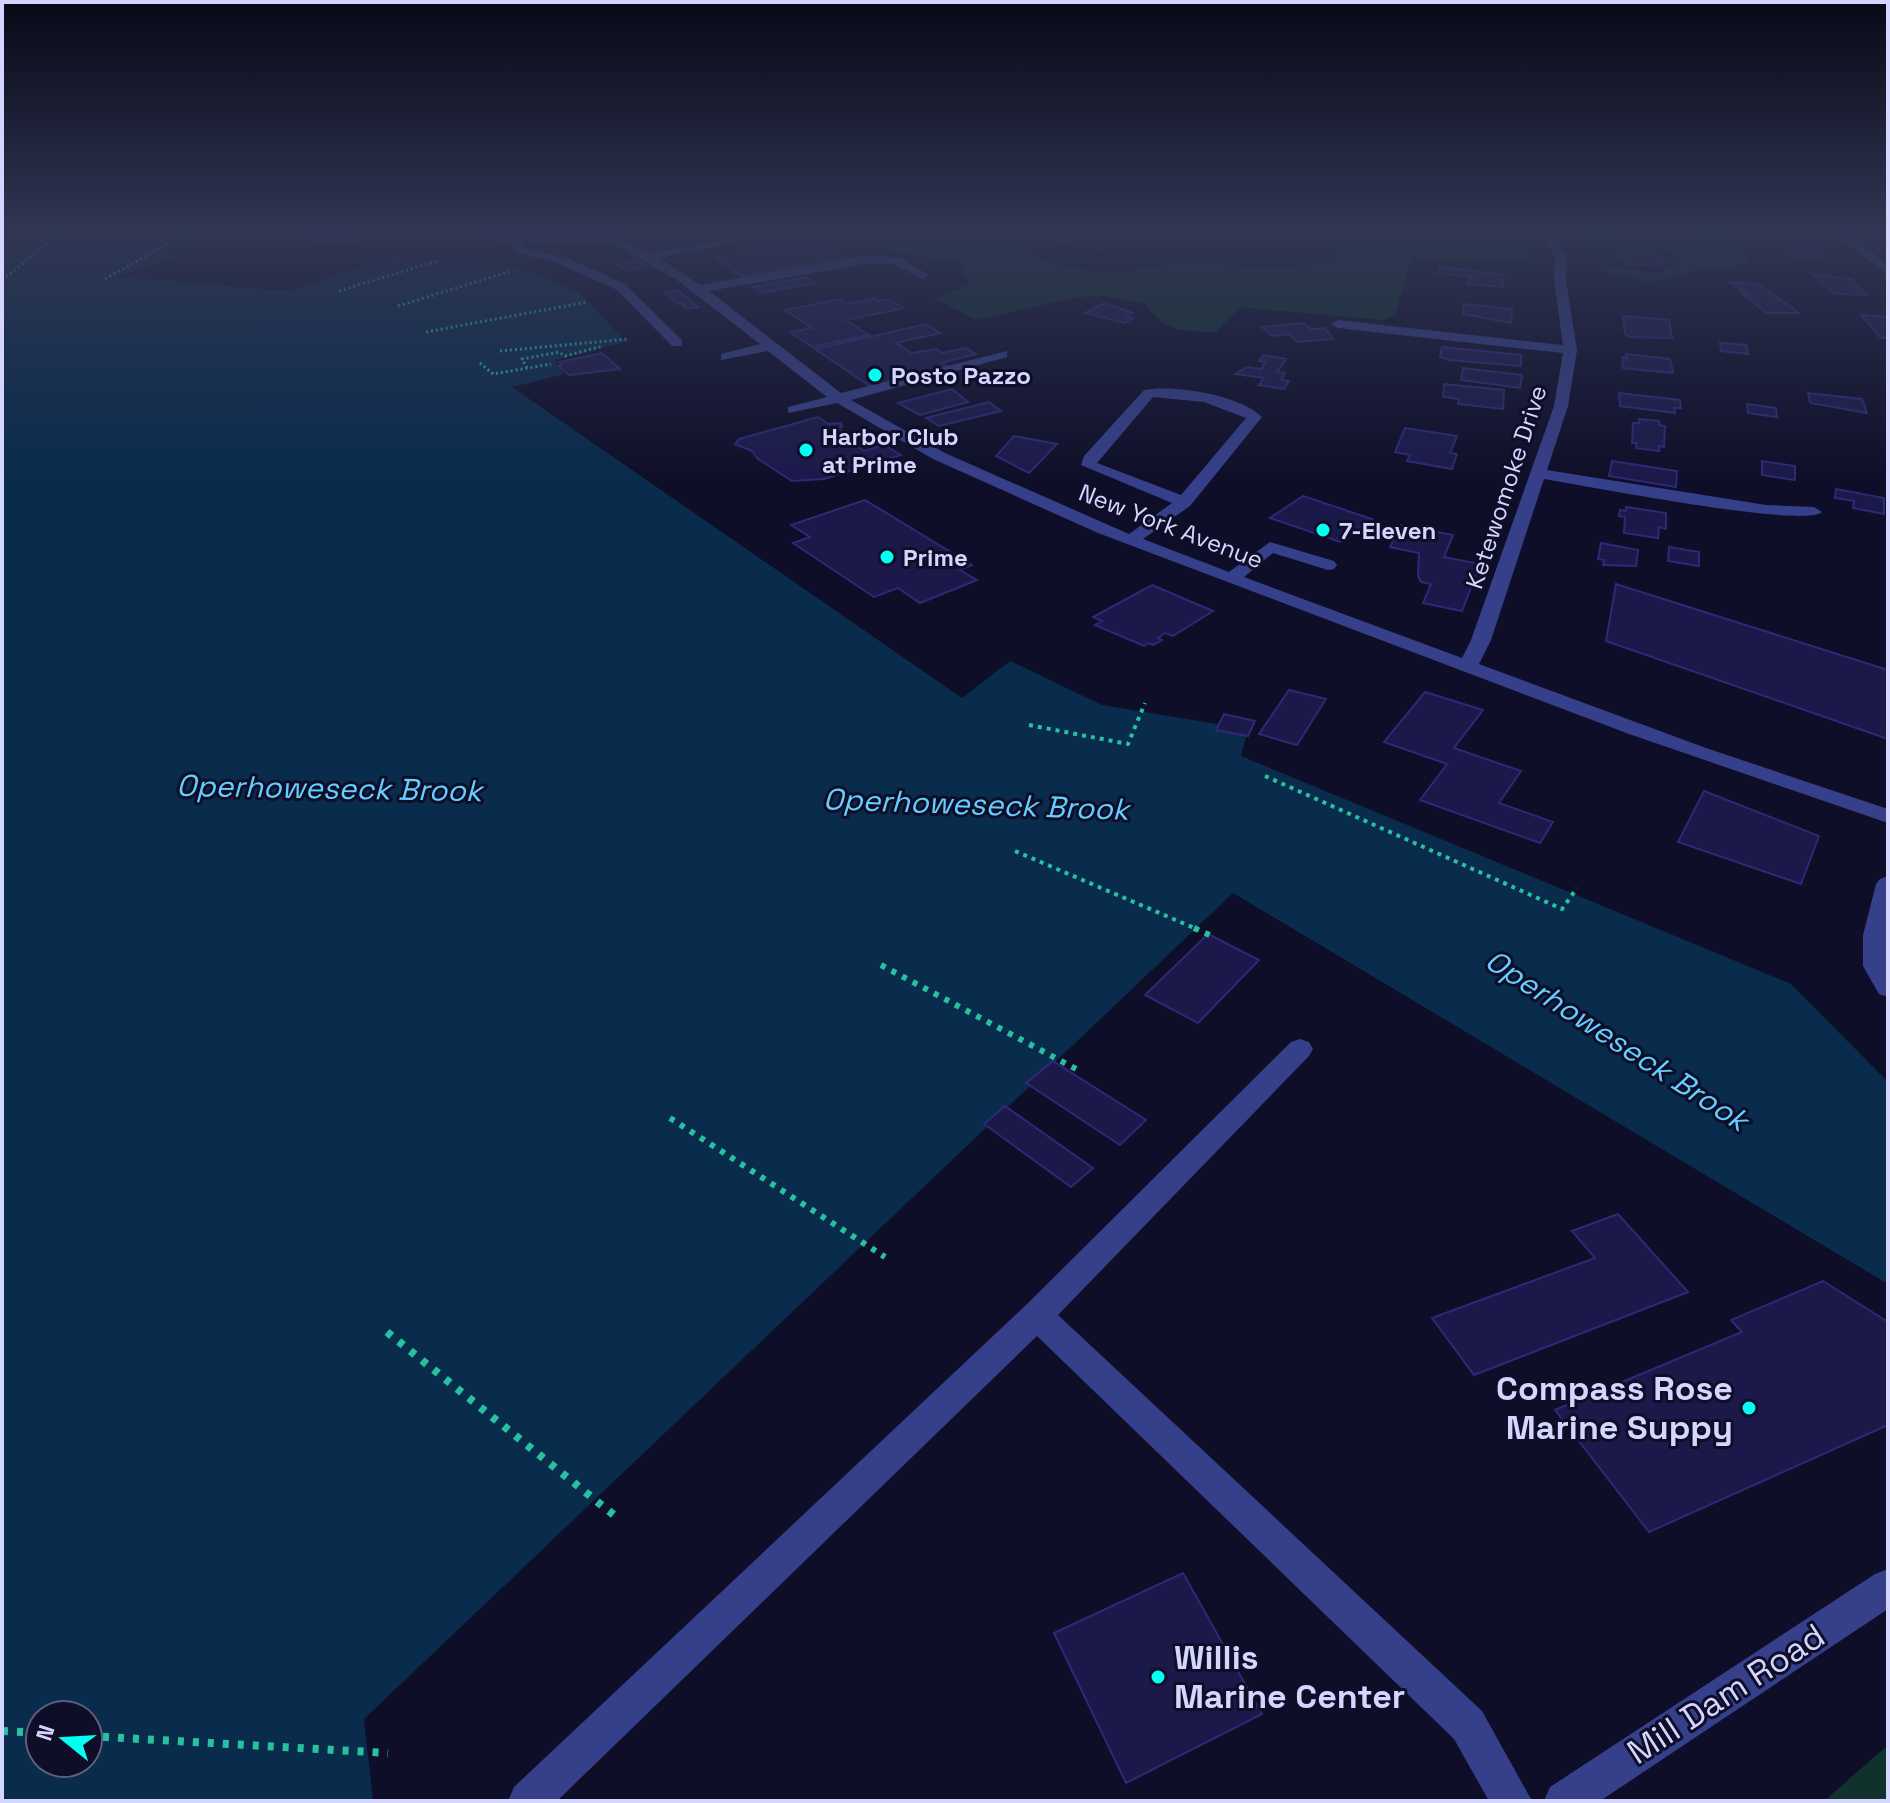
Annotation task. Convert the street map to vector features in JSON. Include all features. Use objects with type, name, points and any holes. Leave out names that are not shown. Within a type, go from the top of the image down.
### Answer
[{"type":"street","points":[[647,313],[677,343]]},
{"type":"street","name":"New York Avenue","points":[[730,313],[838,397],[942,457],[1131,540],[1779,782],[1888,816]]},
{"type":"street","name":"Ketewomoke Drive","points":[[1468,666],[1481,640],[1561,406],[1570,350],[1565,313]]},
{"type":"street","points":[[1338,324],[1570,350]]},
{"type":"street","points":[[726,357],[771,346]]},
{"type":"street","points":[[793,410],[1002,354]]},
{"type":"street","points":[[1131,540],[1184,502],[1255,417],[1249,411],[1203,398],[1158,391],[1149,393],[1090,459],[1089,465],[1184,502]]},
{"type":"street","points":[[1539,473],[1766,510],[1814,512]]},
{"type":"street","points":[[1232,578],[1270,547],[1328,565]]},
{"type":"street","name":"New York Avenue","points":[[1779,782],[1888,830]]},
{"type":"street","points":[[1888,884],[1875,935],[1876,966],[1888,988]]},
{"type":"street","points":[[528,1801],[1037,1315],[1300,1049]]},
{"type":"street","points":[[1037,1315],[1468,1725],[1512,1801]]},
{"type":"street","name":"Mill Dam Road","points":[[1564,1801],[1888,1587]]},
{"type":"path","points":[[426,332],[527,313]]},
{"type":"path","points":[[500,351],[628,339]]},
{"type":"path","points":[[527,368],[522,359],[559,352],[565,356],[603,346]]},
{"type":"path","points":[[480,363],[493,374],[551,364]]},
{"type":"path","points":[[1029,725],[1128,744],[1145,703]]},
{"type":"path","points":[[1265,776],[1562,909],[1577,888]]},
{"type":"path","points":[[1015,851],[1212,936]]},
{"type":"path","points":[[881,965],[1078,1070]]},
{"type":"path","points":[[670,1118],[885,1257]]},
{"type":"path","points":[[387,1332],[620,1520]]},
{"type":"path","points":[[2,1731],[24,1732]]},
{"type":"path","points":[[104,1737],[388,1753]]},
{"type":"green space","points":[[963,313],[1006,313],[976,320]]},
{"type":"green space","points":[[1234,313],[1216,332],[1168,326],[1153,314]]},
{"type":"green space","points":[[1308,313],[1396,313],[1383,320]]},
{"type":"green space","points":[[1888,1745],[1888,1801],[1824,1801]]},
{"type":"water","name":"Operhoweseck Brook","points":[[2,313],[599,313],[626,342],[555,360],[564,374],[512,387],[962,698],[1010,661],[1102,705],[1248,729],[1241,756],[1791,984],[1888,1082],[1888,1284],[1233,893],[364,1719],[373,1801],[2,1801]]},
{"type":"building","points":[[790,313],[879,313],[846,320],[869,335],[812,347],[790,332],[812,328]]},
{"type":"building","points":[[1086,313],[1133,313],[1127,316],[1133,318],[1124,323]]},
{"type":"building","points":[[1512,313],[1511,323],[1463,314]]},
{"type":"building","points":[[1861,315],[1888,317],[1888,338],[1881,338]]},
{"type":"building","points":[[1623,316],[1669,320],[1672,338],[1629,337],[1625,334]]},
{"type":"building","points":[[1304,323],[1311,329],[1325,328],[1333,339],[1297,342],[1289,334],[1272,336],[1262,327]]},
{"type":"building","points":[[926,324],[940,333],[896,343],[912,353],[936,349],[942,353],[965,348],[976,354],[941,363],[950,368],[871,387],[815,349]]},
{"type":"building","points":[[1720,343],[1746,345],[1748,354],[1721,351]]},
{"type":"building","points":[[1442,347],[1521,355],[1521,366],[1449,360],[1440,357]]},
{"type":"building","points":[[602,353],[620,369],[569,375],[559,366],[562,365],[559,362]]},
{"type":"building","points":[[1626,354],[1670,359],[1673,373],[1623,368],[1622,357],[1627,358]]},
{"type":"building","points":[[1263,355],[1286,359],[1277,372],[1285,373],[1281,380],[1289,381],[1284,389],[1259,385],[1264,378],[1235,374],[1247,367],[1261,369],[1266,362],[1259,361]]},
{"type":"building","points":[[1463,368],[1522,375],[1520,388],[1461,380]]},
{"type":"building","points":[[1444,384],[1504,390],[1503,409],[1458,404],[1459,399],[1443,397]]},
{"type":"building","points":[[952,389],[968,402],[920,415],[898,403]]},
{"type":"building","points":[[1619,393],[1680,400],[1681,408],[1674,408],[1675,413],[1620,406]]},
{"type":"building","points":[[1808,393],[1862,399],[1867,413],[1810,403]]},
{"type":"building","points":[[989,402],[1001,411],[939,426],[926,418]]},
{"type":"building","points":[[1747,404],[1776,408],[1777,417],[1748,413]]},
{"type":"building","name":"Harbor Club at Prime","points":[[818,417],[828,424],[841,423],[842,427],[837,428],[856,439],[850,441],[864,451],[884,445],[901,455],[824,479],[792,481],[758,459],[752,451],[735,444],[739,439]]},
{"type":"building","points":[[1639,419],[1659,421],[1659,425],[1665,426],[1664,447],[1659,446],[1659,451],[1636,448],[1637,443],[1632,443],[1633,423],[1639,423]]},
{"type":"building","points":[[1405,428],[1457,436],[1450,453],[1457,454],[1452,469],[1407,461],[1410,455],[1395,452]]},
{"type":"building","points":[[1014,436],[1057,444],[1029,473],[996,456]]},
{"type":"building","points":[[1612,461],[1677,471],[1676,487],[1609,476]]},
{"type":"building","points":[[1762,461],[1795,466],[1795,480],[1762,475]]},
{"type":"building","points":[[1836,489],[1884,498],[1884,514],[1853,508],[1854,501],[1835,498]]},
{"type":"building","points":[[1303,496],[1372,519],[1340,542],[1270,518]]},
{"type":"building","name":"Prime","points":[[865,500],[972,565],[960,570],[977,580],[920,603],[898,588],[874,597],[793,543],[810,537],[791,525]]},
{"type":"building","points":[[1626,507],[1666,513],[1666,529],[1659,527],[1658,538],[1624,533],[1625,517],[1619,516],[1620,510],[1626,511]]},
{"type":"building","points":[[1401,525],[1453,535],[1444,557],[1480,564],[1462,611],[1423,603],[1431,584],[1421,582],[1418,576],[1419,553],[1390,547]]},
{"type":"building","points":[[1601,543],[1638,550],[1636,566],[1603,565],[1604,560],[1598,559]]},
{"type":"building","points":[[1669,547],[1699,552],[1699,566],[1668,561]]},
{"type":"building","points":[[1616,584],[1888,670],[1888,739],[1606,641]]},
{"type":"building","points":[[1152,585],[1213,611],[1173,636],[1165,633],[1158,638],[1162,640],[1153,645],[1149,643],[1144,646],[1095,625],[1102,621],[1093,617]]},
{"type":"building","points":[[1289,690],[1326,699],[1297,745],[1259,734]]},
{"type":"building","points":[[1425,692],[1483,710],[1454,748],[1521,771],[1499,803],[1553,822],[1540,843],[1420,800],[1447,764],[1384,742]]},
{"type":"building","points":[[1224,714],[1255,721],[1248,736],[1216,730]]},
{"type":"building","points":[[1704,791],[1819,836],[1801,884],[1678,842]]},
{"type":"building","points":[[1208,934],[1259,960],[1198,1023],[1145,995]]},
{"type":"building","points":[[1053,1061],[1146,1120],[1120,1145],[1026,1083]]},
{"type":"building","points":[[1005,1106],[1093,1168],[1071,1187],[984,1124]]},
{"type":"building","points":[[1618,1214],[1688,1292],[1474,1375],[1432,1318],[1595,1258],[1572,1231]]},
{"type":"building","points":[[1823,1281],[1888,1322],[1888,1425],[1649,1532],[1555,1410],[1742,1332],[1731,1320]]},
{"type":"building","points":[[1183,1573],[1262,1714],[1126,1783],[1054,1633]]},
{"type":"place","name":"Posto Pazzo","points":[[875,375]]},
{"type":"place","name":"Harbor Club at Prime","points":[[806,450]]},
{"type":"place","name":"7-Eleven","points":[[1323,530]]},
{"type":"place","name":"Prime","points":[[887,557]]},
{"type":"place","name":"Compass Rose Marine Suppy","points":[[1749,1408]]},
{"type":"place","name":"Willis Marine Center","points":[[1158,1677]]}]
